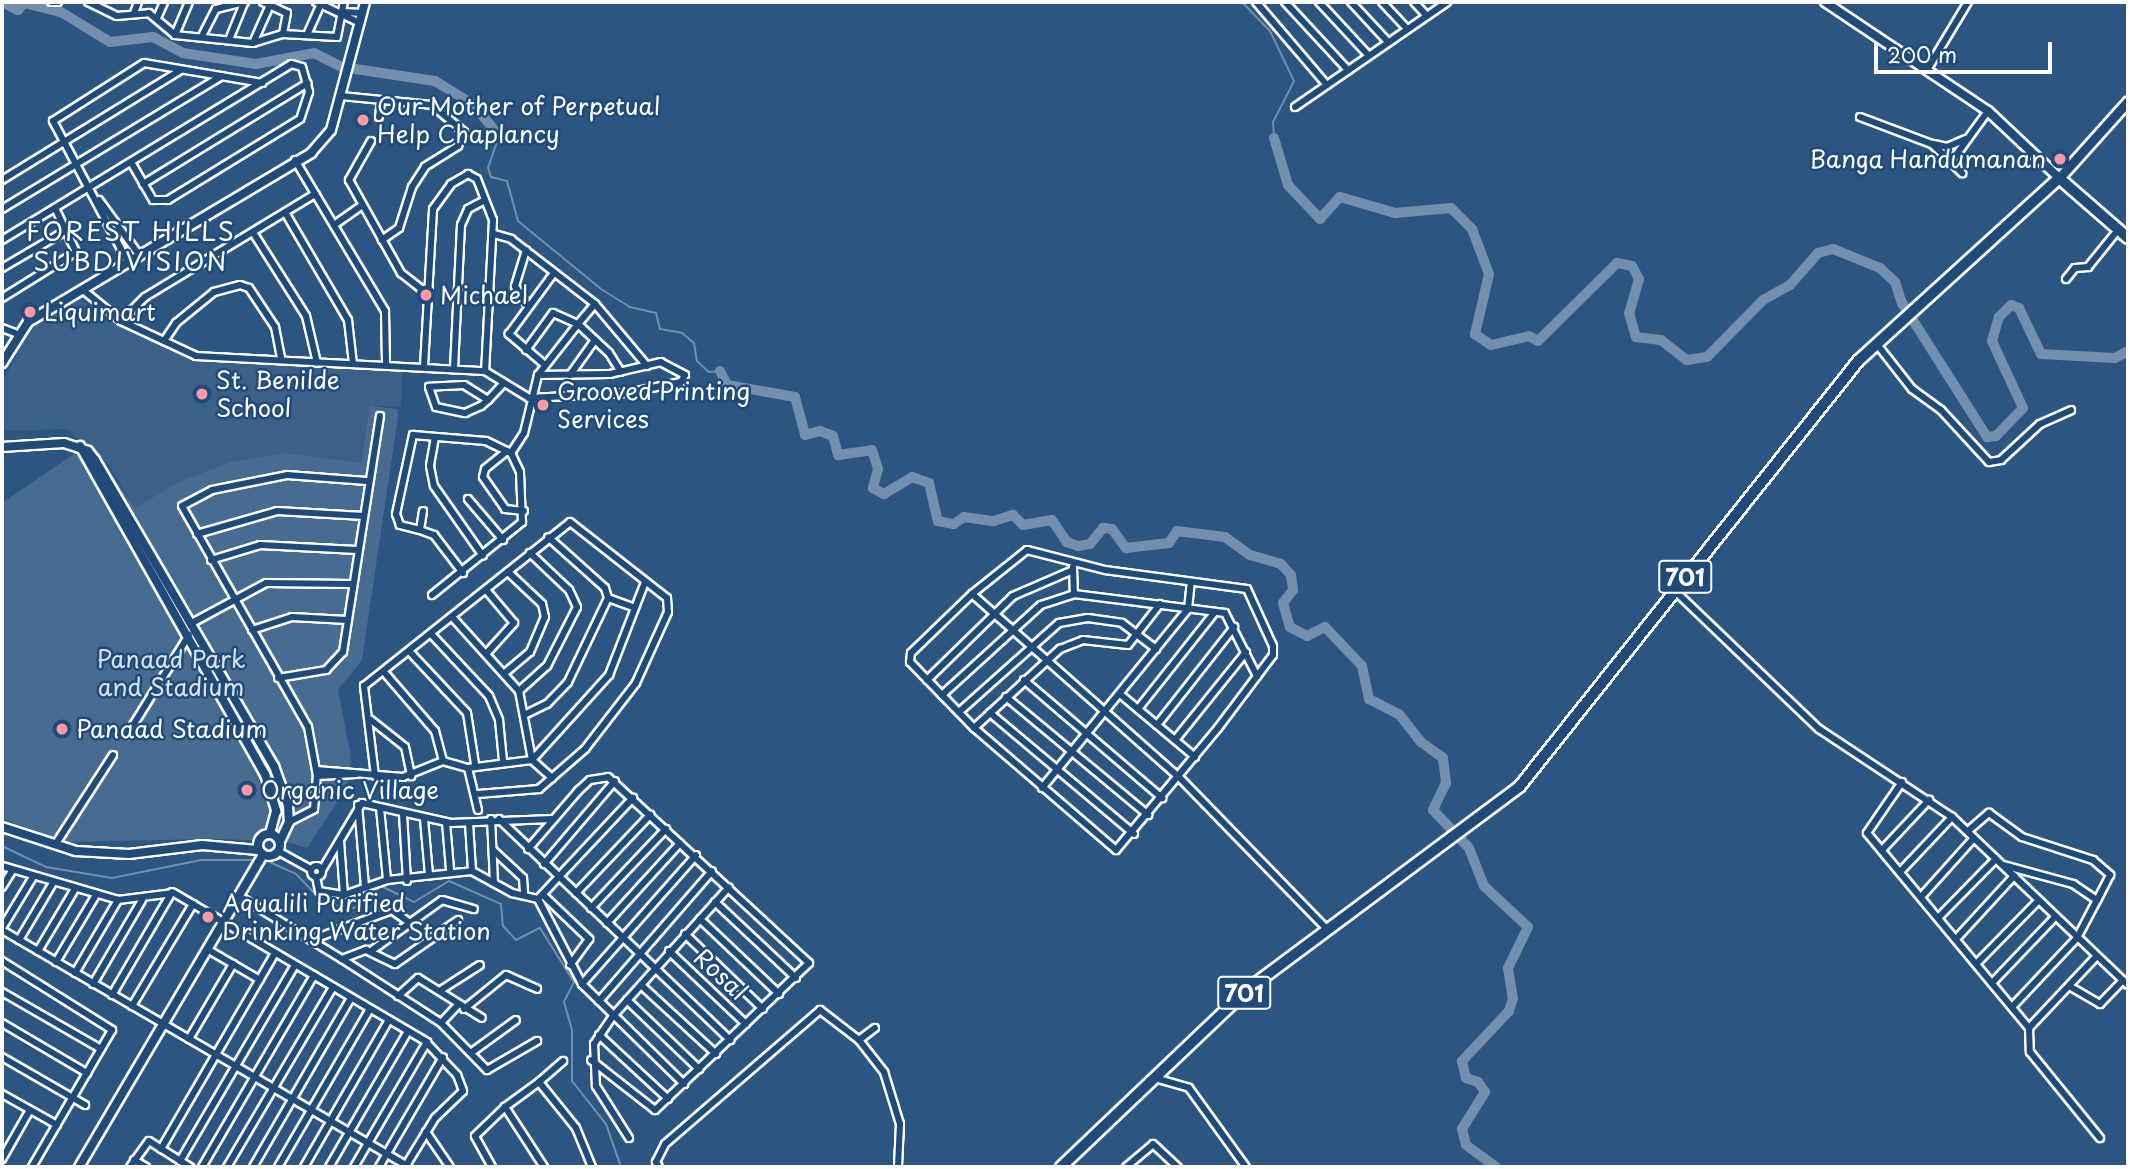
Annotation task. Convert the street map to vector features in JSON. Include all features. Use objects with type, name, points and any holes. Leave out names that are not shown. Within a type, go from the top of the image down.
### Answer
[{"type":"main road","points":[[2128,100],[2059,178],[2128,238]]},
{"type":"main road","name":"701","points":[[1060,1167],[1248,989],[1325,927],[1520,786],[1876,343],[2059,178]]},
{"type":"street","points":[[88,2],[122,17],[134,13],[158,18],[175,35],[253,43],[283,34],[340,36],[344,2]]},
{"type":"street","points":[[109,11],[113,2]]},
{"type":"street","points":[[134,13],[138,2]]},
{"type":"street","points":[[158,18],[164,2]]},
{"type":"street","points":[[175,35],[189,2]]},
{"type":"street","points":[[202,36],[216,9],[244,2]]},
{"type":"street","points":[[229,40],[244,2]]},
{"type":"street","points":[[2,363],[15,334],[325,139],[348,73],[365,2]]},
{"type":"street","points":[[1256,2],[1327,85]]},
{"type":"street","points":[[1285,2],[1348,70]]},
{"type":"street","points":[[1319,2],[1368,55]]},
{"type":"street","points":[[1351,2],[1388,42]]},
{"type":"street","points":[[1382,2],[1407,29]]},
{"type":"street","points":[[1414,2],[1427,16]]},
{"type":"street","points":[[1295,107],[1446,2]]},
{"type":"street","points":[[1825,2],[1987,111],[2059,178]]},
{"type":"street","points":[[1927,70],[1968,2]]},
{"type":"street","points":[[253,43],[267,3],[290,18],[283,34]]},
{"type":"street","points":[[307,35],[318,3],[343,12],[360,23]]},
{"type":"street","points":[[343,12],[362,13]]},
{"type":"street","points":[[2,240],[261,83],[296,63],[308,83],[300,119],[169,200],[153,200],[131,162]]},
{"type":"street","points":[[140,256],[99,200],[53,121],[139,65],[261,83]]},
{"type":"street","points":[[2,180],[181,70]]},
{"type":"street","points":[[2,209],[222,76]]},
{"type":"street","points":[[143,184],[308,83]]},
{"type":"street","points":[[341,96],[422,102],[450,116],[463,138],[425,167],[412,187],[399,228],[382,240]]},
{"type":"street","points":[[379,117],[381,100]]},
{"type":"street","points":[[1951,162],[1987,111]]},
{"type":"street","points":[[1860,117],[1932,144],[1957,145],[1970,136]]},
{"type":"street","points":[[371,141],[350,173],[361,206],[408,282],[427,293]]},
{"type":"street","points":[[1932,144],[1962,173]]},
{"type":"street","points":[[295,160],[385,311],[386,365]]},
{"type":"street","points":[[424,366],[427,293],[438,198],[468,174],[477,179],[494,234],[485,371]]},
{"type":"street","points":[[121,321],[145,298],[254,234],[315,194]]},
{"type":"street","points":[[454,368],[461,225],[468,209],[485,200]]},
{"type":"street","points":[[334,225],[361,206]]},
{"type":"street","points":[[2,298],[76,252],[55,208]]},
{"type":"street","points":[[286,214],[348,320],[353,364]]},
{"type":"street","points":[[109,215],[129,264]]},
{"type":"street","points":[[2066,279],[2075,268],[2088,267],[2118,230]]},
{"type":"street","points":[[2,268],[65,231]]},
{"type":"street","points":[[254,234],[306,316],[317,363]]},
{"type":"street","points":[[494,234],[526,250],[595,304],[647,366]]},
{"type":"street","points":[[120,245],[129,240]]},
{"type":"street","points":[[526,250],[515,286],[528,306]]},
{"type":"street","points":[[545,365],[509,334],[554,273]]},
{"type":"street","points":[[164,341],[176,323],[214,292],[240,285],[249,288],[275,327],[281,359]]},
{"type":"street","points":[[83,290],[121,321],[196,356],[485,371],[529,398],[626,393],[685,378],[671,364],[647,366],[621,373],[538,375]]},
{"type":"street","points":[[524,511],[505,509],[483,477],[485,468],[509,452],[524,433],[529,398],[538,375],[595,304]]},
{"type":"street","points":[[526,349],[557,311],[579,324],[621,373]]},
{"type":"street","points":[[2,328],[15,334]]},
{"type":"street","points":[[570,375],[595,340]]},
{"type":"street","points":[[1876,343],[1912,389],[1941,410],[1989,462],[2001,460],[2040,424],[2071,410]]},
{"type":"street","points":[[488,400],[464,385],[429,387],[434,405],[456,412],[474,411],[488,400],[503,384]]},
{"type":"street","points":[[278,678],[326,670],[343,653],[367,481],[380,416]]},
{"type":"street","points":[[432,594],[463,573],[522,522],[524,511],[520,472],[509,452],[486,441],[413,435],[399,494],[398,523],[434,535],[463,573]]},
{"type":"street","points":[[435,437],[429,466],[434,486],[484,556]]},
{"type":"street","points":[[2,447],[80,446]]},
{"type":"street","points":[[80,446],[274,766],[289,822]]},
{"type":"street","points":[[80,446],[109,482],[265,774],[276,811],[270,833]]},
{"type":"street","points":[[278,851],[279,841],[289,822],[314,809],[316,773],[308,727],[252,630],[230,598],[182,506],[212,490],[287,474],[367,481]]},
{"type":"street","points":[[468,499],[503,540]]},
{"type":"street","points":[[197,534],[277,511],[364,516]]},
{"type":"street","points":[[420,530],[423,511]]},
{"type":"street","points":[[375,776],[371,720],[362,689],[570,522],[667,598],[669,607],[636,683],[608,724],[538,789],[478,794]]},
{"type":"street","points":[[524,715],[547,704],[568,682],[608,598],[605,588],[548,537]]},
{"type":"street","points":[[211,560],[260,545],[316,544],[358,550]]},
{"type":"street","points":[[1027,550],[1072,559],[1105,570],[1191,582],[1247,589],[1273,646],[1257,676],[1120,849],[1111,848],[974,728],[911,662],[911,653],[972,594],[1027,550]]},
{"type":"street","points":[[519,691],[547,666],[577,607],[569,590],[530,553]]},
{"type":"street","points":[[1072,559],[1074,594]]},
{"type":"street","points":[[927,680],[992,616],[1034,582],[1073,569]]},
{"type":"street","points":[[506,671],[530,652],[545,617],[542,604],[508,572]]},
{"type":"street","points":[[127,735],[190,631],[230,598],[291,579],[351,584]]},
{"type":"street","points":[[316,773],[411,776],[443,761],[471,766],[531,760],[609,675],[633,607],[645,582]]},
{"type":"street","points":[[1042,788],[1188,609],[1191,582]]},
{"type":"street","points":[[486,654],[514,623],[487,591]]},
{"type":"street","points":[[1675,591],[1819,729],[1952,817],[2126,983],[2100,1004],[2069,986]]},
{"type":"street","points":[[972,594],[1027,647],[1179,777],[1325,927]]},
{"type":"street","points":[[942,695],[1009,631],[1041,605],[1074,594],[1227,615],[1257,676]]},
{"type":"street","points":[[608,598],[633,607]]},
{"type":"street","points":[[974,728],[1043,661],[1071,643],[1122,646],[1138,634],[1160,604]]},
{"type":"street","points":[[1138,709],[1215,612]]},
{"type":"street","points":[[252,630],[292,617],[347,620]]},
{"type":"street","points":[[453,618],[486,654],[506,671],[519,691],[531,760],[552,778]]},
{"type":"street","points":[[959,712],[1050,627],[1072,619],[1114,621],[1138,634],[1156,649]]},
{"type":"street","points":[[1157,725],[1234,627]]},
{"type":"street","points":[[432,635],[489,696],[499,720],[503,761]]},
{"type":"street","points":[[410,652],[467,713],[478,810]]},
{"type":"street","points":[[1175,740],[1246,652]]},
{"type":"street","points":[[384,673],[435,731],[443,761]]},
{"type":"street","points":[[1024,680],[1162,798]]},
{"type":"street","points":[[1121,694],[1195,757]]},
{"type":"street","points":[[1006,697],[1148,815]]},
{"type":"street","points":[[990,713],[1134,834]]},
{"type":"street","points":[[371,720],[405,747],[411,776]]},
{"type":"street","points":[[54,847],[113,755]]},
{"type":"street","points":[[528,849],[552,819],[590,780],[615,781],[809,963],[668,1099],[649,1110],[592,1060]]},
{"type":"street","points":[[544,863],[615,781]]},
{"type":"street","points":[[1902,782],[1866,830],[2029,1028],[2030,1052],[2100,1139]]},
{"type":"street","points":[[540,897],[560,880],[633,798]]},
{"type":"street","points":[[1882,850],[1929,800]]},
{"type":"street","points":[[358,804],[446,822],[552,819]]},
{"type":"street","points":[[316,877],[340,841],[358,804]]},
{"type":"street","points":[[358,804],[365,886]]},
{"type":"street","points":[[380,807],[387,880]]},
{"type":"street","points":[[1968,831],[1989,813],[2022,837],[2093,860],[2110,875],[2077,938],[2012,1007]]},
{"type":"street","points":[[403,814],[407,881]]},
{"type":"street","points":[[576,893],[650,815]]},
{"type":"street","points":[[1900,872],[1952,817]]},
{"type":"street","points":[[425,819],[429,875]]},
{"type":"street","points":[[491,819],[494,883]]},
{"type":"street","points":[[499,819],[730,1040]]},
{"type":"street","points":[[446,822],[450,870]]},
{"type":"street","points":[[469,823],[472,871]]},
{"type":"street","points":[[2,827],[54,847],[129,854],[202,845],[260,852],[278,851],[311,869],[322,870]]},
{"type":"street","points":[[592,908],[666,829]]},
{"type":"street","points":[[270,833],[279,841]]},
{"type":"street","points":[[79,1167],[239,896],[260,852],[259,838],[270,833]]},
{"type":"street","points":[[1921,897],[1974,838]]},
{"type":"street","points":[[340,841],[344,894]]},
{"type":"street","points":[[607,923],[680,843]]},
{"type":"street","points":[[493,850],[523,878],[524,893]]},
{"type":"street","points":[[583,984],[696,855]]},
{"type":"street","points":[[1939,918],[1996,859]]},
{"type":"street","points":[[2003,865],[2073,884],[2097,900]]},
{"type":"street","points":[[2,866],[118,900],[142,900],[172,892],[427,1042],[443,1057],[463,1091],[426,1132],[407,1167],[2,929],[33,877]]},
{"type":"street","points":[[311,869],[319,891],[344,894],[387,880],[407,881],[450,870],[472,871],[512,894],[524,893],[540,897],[589,939],[570,965]]},
{"type":"street","points":[[2,887],[12,871]]},
{"type":"street","points":[[599,1001],[712,871]]},
{"type":"street","points":[[1956,939],[2014,876]]},
{"type":"street","points":[[19,940],[53,883]]},
{"type":"street","points":[[629,1138],[596,1086],[592,1060],[599,1035],[612,1016],[669,951],[729,887]]},
{"type":"street","points":[[38,951],[75,889]]},
{"type":"street","points":[[112,995],[172,892]]},
{"type":"street","points":[[56,962],[96,895]]},
{"type":"street","points":[[239,896],[441,1023],[489,1070],[537,1041]]},
{"type":"street","points":[[540,897],[570,965],[583,984],[612,1016],[684,1084]]},
{"type":"street","points":[[75,973],[118,900]]},
{"type":"street","points":[[93,984],[142,900]]},
{"type":"street","points":[[342,959],[371,951],[442,900],[474,909]]},
{"type":"street","points":[[1977,963],[2039,900]]},
{"type":"street","points":[[715,902],[796,978]]},
{"type":"street","points":[[132,1006],[193,904]]},
{"type":"street","points":[[311,940],[392,910],[410,923]]},
{"type":"street","points":[[1992,983],[2055,917]]},
{"type":"street","points":[[700,919],[779,993]]},
{"type":"street","points":[[371,951],[395,964],[458,920]]},
{"type":"street","points":[[685,934],[763,1009]]},
{"type":"street","points":[[207,948],[260,980]]},
{"type":"street","name":"Rosal","points":[[669,951],[746,1024]]},
{"type":"street","points":[[162,1149],[275,953]]},
{"type":"street","points":[[2029,1028],[2096,957]]},
{"type":"street","points":[[2,961],[107,1023],[112,1030],[33,1167]]},
{"type":"street","points":[[189,1039],[233,964]]},
{"type":"street","points":[[180,1161],[295,965]]},
{"type":"street","points":[[441,990],[480,965]]},
{"type":"street","points":[[202,1167],[314,975]]},
{"type":"street","points":[[441,1023],[506,975],[537,989]]},
{"type":"street","points":[[398,996],[418,978],[482,1018]]},
{"type":"street","points":[[641,985],[716,1054]]},
{"type":"street","points":[[227,1167],[333,986]]},
{"type":"street","points":[[2,992],[101,1049]]},
{"type":"street","points":[[253,1167],[351,998]]},
{"type":"street","points":[[627,1000],[699,1069]]},
{"type":"street","points":[[278,1167],[370,1009]]},
{"type":"street","points":[[659,1167],[656,1162],[665,1144],[813,1012],[827,1011],[859,1040],[884,1072],[897,1111],[898,1167]]},
{"type":"street","points":[[304,1167],[389,1020]]},
{"type":"street","points":[[472,1052],[516,1020]]},
{"type":"street","points":[[2,1023],[87,1073]]},
{"type":"street","points":[[859,1040],[875,1028]]},
{"type":"street","points":[[329,1167],[408,1031]]},
{"type":"street","points":[[599,1035],[668,1099]]},
{"type":"street","points":[[354,1167],[427,1042]]},
{"type":"street","points":[[2,1057],[85,1105]]},
{"type":"street","points":[[379,1167],[443,1057]]},
{"type":"street","points":[[492,1167],[475,1136],[505,1107],[563,1061]]},
{"type":"street","points":[[1154,1077],[1189,1088],[1247,1167]]},
{"type":"street","points":[[539,1082],[576,1128],[592,1167]]},
{"type":"street","points":[[2,1095],[57,1125]]},
{"type":"street","points":[[505,1107],[544,1167]]},
{"type":"street","points":[[2,1159],[30,1110]]},
{"type":"street","points":[[426,1132],[450,1167]]},
{"type":"street","points":[[130,1167],[146,1141],[190,1167]]},
{"type":"street","points":[[1130,1166],[1149,1146],[1158,1147],[1178,1167]]},
{"type":"street","points":[[134,1160],[146,1167]]},
{"type":"shaded area","name":"St. Benilde School","points":[[80,300],[193,361],[402,367],[401,406],[370,406],[361,463],[286,453],[233,461],[135,508],[109,465],[67,429],[2,431],[2,383],[30,329]]},
{"type":"green space","name":"Panaad Park and Stadium","points":[[370,406],[397,409],[398,417],[362,660],[338,690],[351,757],[347,787],[307,848],[285,841],[214,839],[61,842],[2,818],[2,503],[90,443],[135,508],[179,482],[233,461],[286,453],[361,463]]},
{"type":"waterway","points":[[2,2],[18,10],[24,3],[61,12],[110,42],[153,37],[183,53],[256,64],[314,53],[342,67],[435,81],[474,105],[499,136]]},
{"type":"waterway","points":[[1242,2],[1270,31],[1294,81],[1273,122],[1274,138]]},
{"type":"waterway","points":[[499,136],[488,168],[491,177],[507,181],[518,221],[601,289],[630,307],[656,313],[660,329],[682,333],[694,343],[697,361],[709,372],[720,371]]},
{"type":"waterway","points":[[1274,138],[1288,185],[1320,219],[1340,197],[1395,213],[1451,208],[1472,229],[1489,274],[1475,334],[1491,345],[1529,336],[1538,341],[1617,263],[1632,266],[1639,279],[1629,313],[1636,337],[1661,340],[1687,360],[1707,357],[1763,300],[1790,285],[1818,253],[1833,249],[1880,268],[1895,282],[1902,303],[1987,437],[1996,436],[2023,408],[1992,341],[1999,317],[2011,305],[2019,308],[2041,354],[2115,358],[2128,351]]},
{"type":"waterway","points":[[720,371],[727,385],[795,397],[805,435],[820,431],[833,436],[838,455],[872,450],[878,469],[873,488],[884,494],[912,477],[929,483],[938,521],[954,524],[964,517],[994,521],[1013,515],[1023,525],[1052,520],[1067,542],[1078,546],[1090,544],[1103,528],[1112,529],[1126,548],[1169,543],[1177,531],[1225,537],[1250,555],[1281,564],[1291,575],[1293,590],[1283,603],[1290,627],[1307,636],[1325,627],[1362,666],[1369,699],[1399,714],[1421,742],[1443,758],[1446,783],[1433,810],[1469,848],[1484,886],[1528,927],[1508,968],[1513,998],[1509,1011],[1462,1061],[1466,1078],[1478,1082],[1485,1092],[1462,1129],[1466,1145],[1496,1167]]},
{"type":"waterway","points":[[2,846],[46,867],[112,878],[201,860],[254,860]]},
{"type":"waterway","points":[[265,860],[296,874],[325,904],[354,908],[381,886],[414,902],[449,881],[501,904],[503,926],[516,940],[540,928],[574,982],[564,1002],[572,1030],[572,1081],[606,1124],[621,1167]]},
{"type":"tunnel","points":[[113,755],[127,735]]},
{"type":"place","name":"Our Mother of Perpetual Help Chaplancy","points":[[363,120]]},
{"type":"place","name":"Banga Handumanan","points":[[2060,159]]},
{"type":"place","name":"Michael","points":[[426,295]]},
{"type":"place","name":"Liquimart","points":[[30,312]]},
{"type":"place","name":"St. Benilde School","points":[[202,394]]},
{"type":"place","name":"Grooved Printing Services","points":[[543,405]]},
{"type":"place","name":"Panaad Stadium","points":[[62,729]]},
{"type":"place","name":"Organic Village","points":[[247,790]]},
{"type":"place","name":"Aqualili Purified Drinking Water Station","points":[[208,917]]},
{"type":"district","name":"FOREST HILLS SUBDIVISION","points":[[131,246]]}]
